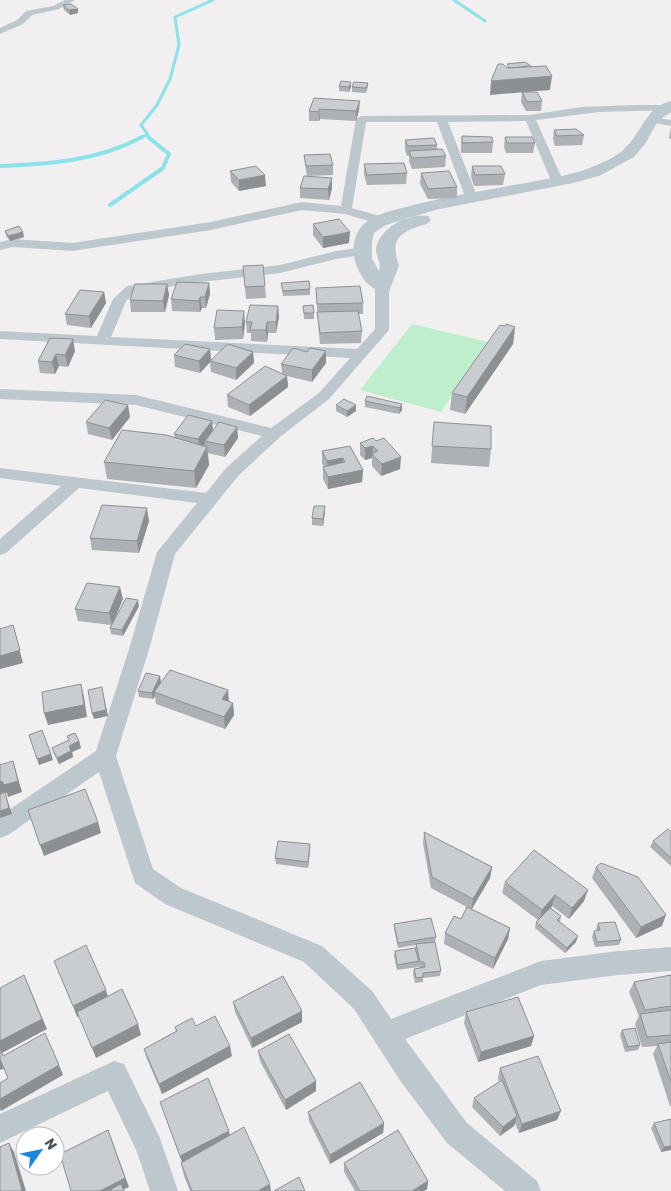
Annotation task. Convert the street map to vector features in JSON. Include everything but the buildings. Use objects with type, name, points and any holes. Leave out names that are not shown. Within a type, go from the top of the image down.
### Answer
[{"type":"street","points":[[0,31],[18,24],[24,20],[28,13],[53,9],[65,5],[72,0]]},
{"type":"street","points":[[346,210],[361,119],[530,118],[598,108],[666,115]]},
{"type":"street","points":[[382,287],[364,264],[363,241],[368,229],[378,220],[434,205],[558,182],[593,172],[621,160],[666,115]]},
{"type":"street","points":[[526,1191],[457,1133],[385,1034],[363,1000],[313,954],[173,896],[143,876],[105,756],[140,646],[166,552],[233,470],[274,434],[324,396],[382,330],[382,287],[390,266],[385,250],[389,236],[401,227],[445,215],[540,197],[598,182],[616,175],[643,158],[655,144],[666,115]]},
{"type":"street","points":[[441,118],[472,199]]},
{"type":"street","points":[[530,118],[558,182]]},
{"type":"street","points":[[0,240],[13,243],[72,248],[211,226],[294,208],[346,210],[378,220]]},
{"type":"street","points":[[0,246],[13,243]]},
{"type":"street","points":[[102,341],[120,299],[132,289],[201,278],[280,269],[336,255],[364,251]]},
{"type":"street","points":[[0,335],[361,354]]},
{"type":"street","points":[[0,394],[136,400],[274,434]]},
{"type":"street","points":[[0,474],[210,498]]},
{"type":"street","points":[[0,548],[76,482]]},
{"type":"street","points":[[0,828],[105,756]]},
{"type":"street","points":[[385,1034],[541,973],[618,963],[671,959]]},
{"type":"street","points":[[0,1129],[114,1074],[150,1148],[164,1191]]},
{"type":"green space","points":[[412,324],[488,342],[441,412],[360,390]]},
{"type":"waterway","points":[[150,138],[141,125],[157,105],[170,79],[179,45],[175,17],[213,0]]},
{"type":"waterway","points":[[454,0],[485,21]]},
{"type":"waterway","points":[[142,137],[146,135]]},
{"type":"waterway","points":[[0,166],[73,160],[108,151],[142,137]]},
{"type":"waterway","points":[[110,205],[163,168],[169,154],[148,137]]}]
